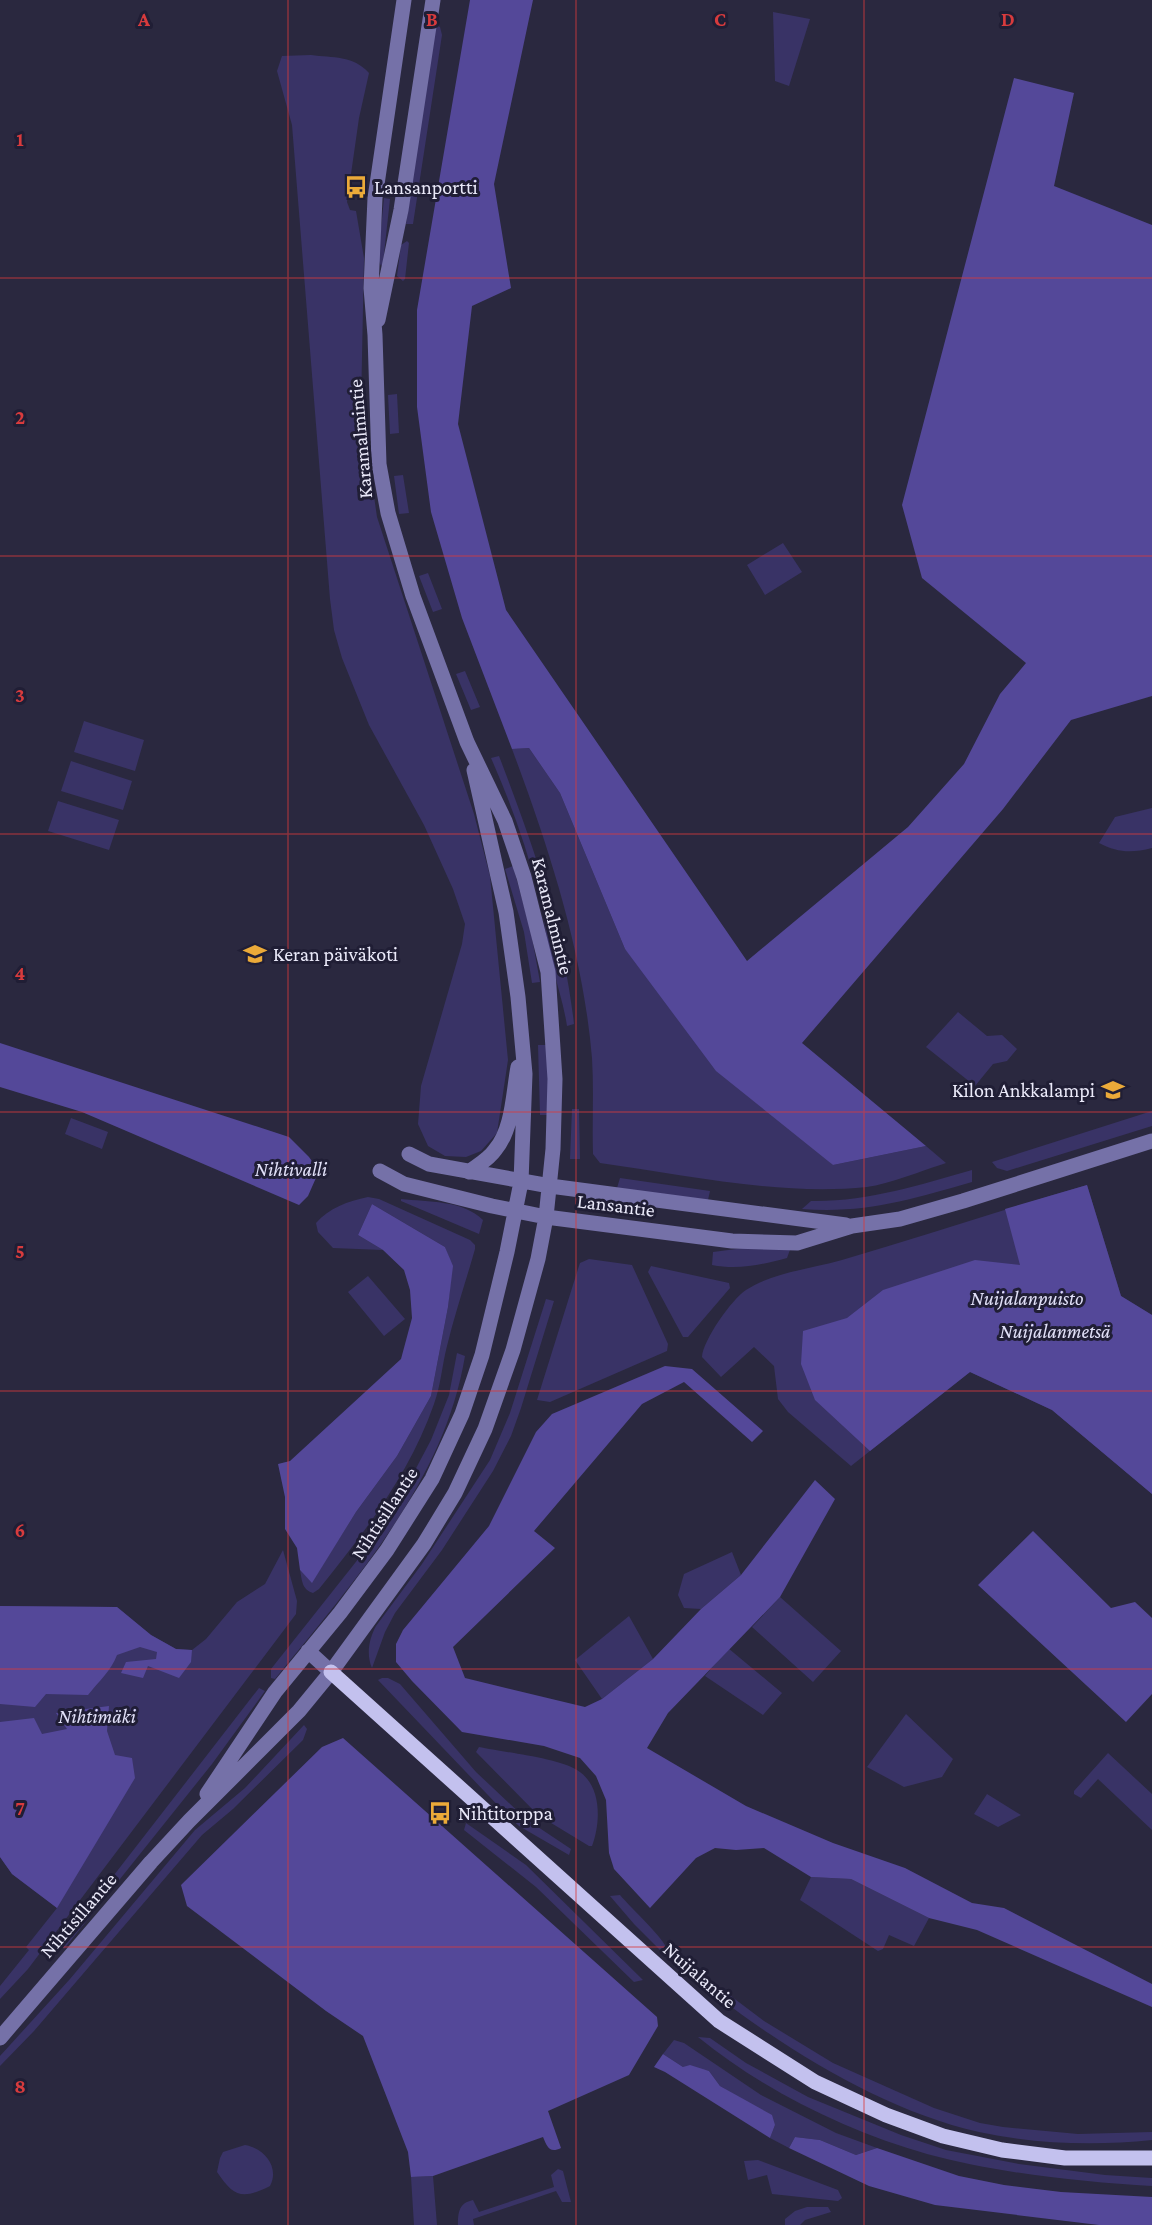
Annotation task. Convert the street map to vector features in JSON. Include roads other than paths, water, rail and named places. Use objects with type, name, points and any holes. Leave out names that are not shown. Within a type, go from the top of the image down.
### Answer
[{"type":"main road","name":"Nuijalantie","points":[[331,1672],[719,2022],[815,2082],[886,2115],[943,2136],[1002,2150],[1065,2158],[1152,2158]]},
{"type":"street","name":"Karamalmintie","points":[[404,0],[375,198],[371,288],[375,335],[379,464],[388,513],[413,596],[468,742],[505,821],[524,877],[548,972],[555,1079],[550,1186],[546,1217]]},
{"type":"street","name":"Karamalmintie","points":[[375,335],[401,210],[433,0]]},
{"type":"street","name":"Karamalmintie","points":[[468,742],[504,903],[515,978],[525,1074],[522,1182]]},
{"type":"street","name":"Karamalmintie","points":[[469,1172],[495,1151],[507,1126],[522,1043]]},
{"type":"street","name":"Lansantie","points":[[380,1171],[404,1184],[546,1217],[732,1240],[796,1243],[852,1226],[900,1219],[963,1201],[1152,1141]]},
{"type":"street","name":"Lansantie","points":[[409,1154],[429,1164],[522,1182],[852,1226]]},
{"type":"street","name":"Nihtisillantie","points":[[189,1821],[275,1692],[340,1613],[387,1550],[432,1479],[462,1414],[482,1355],[522,1182]]},
{"type":"street","name":"Nihtisillantie","points":[[0,2038],[189,1821],[290,1721],[331,1672],[424,1544],[455,1493],[485,1429],[513,1350],[538,1259],[546,1217]]},
{"type":"street","name":"Nuijalantie","points":[[308,1651],[331,1672]]},
{"type":"place","name":"Lansanportti","points":[[356,187]]},
{"type":"place","name":"Keran päiväkoti","points":[[255,954]]},
{"type":"place","name":"Kilon Ankkalampi","points":[[1113,1090]]},
{"type":"place","name":"Nihtitorppa","points":[[440,1813]]},
{"type":"park label","name":"Nihtivalli","points":[[291,1169]]},
{"type":"park label","name":"Nuijalanpuisto","points":[[1027,1298]]},
{"type":"park label","name":"Nuijalanmetsä","points":[[1055,1331]]},
{"type":"park label","name":"Nihtimäki","points":[[97,1716]]}]
